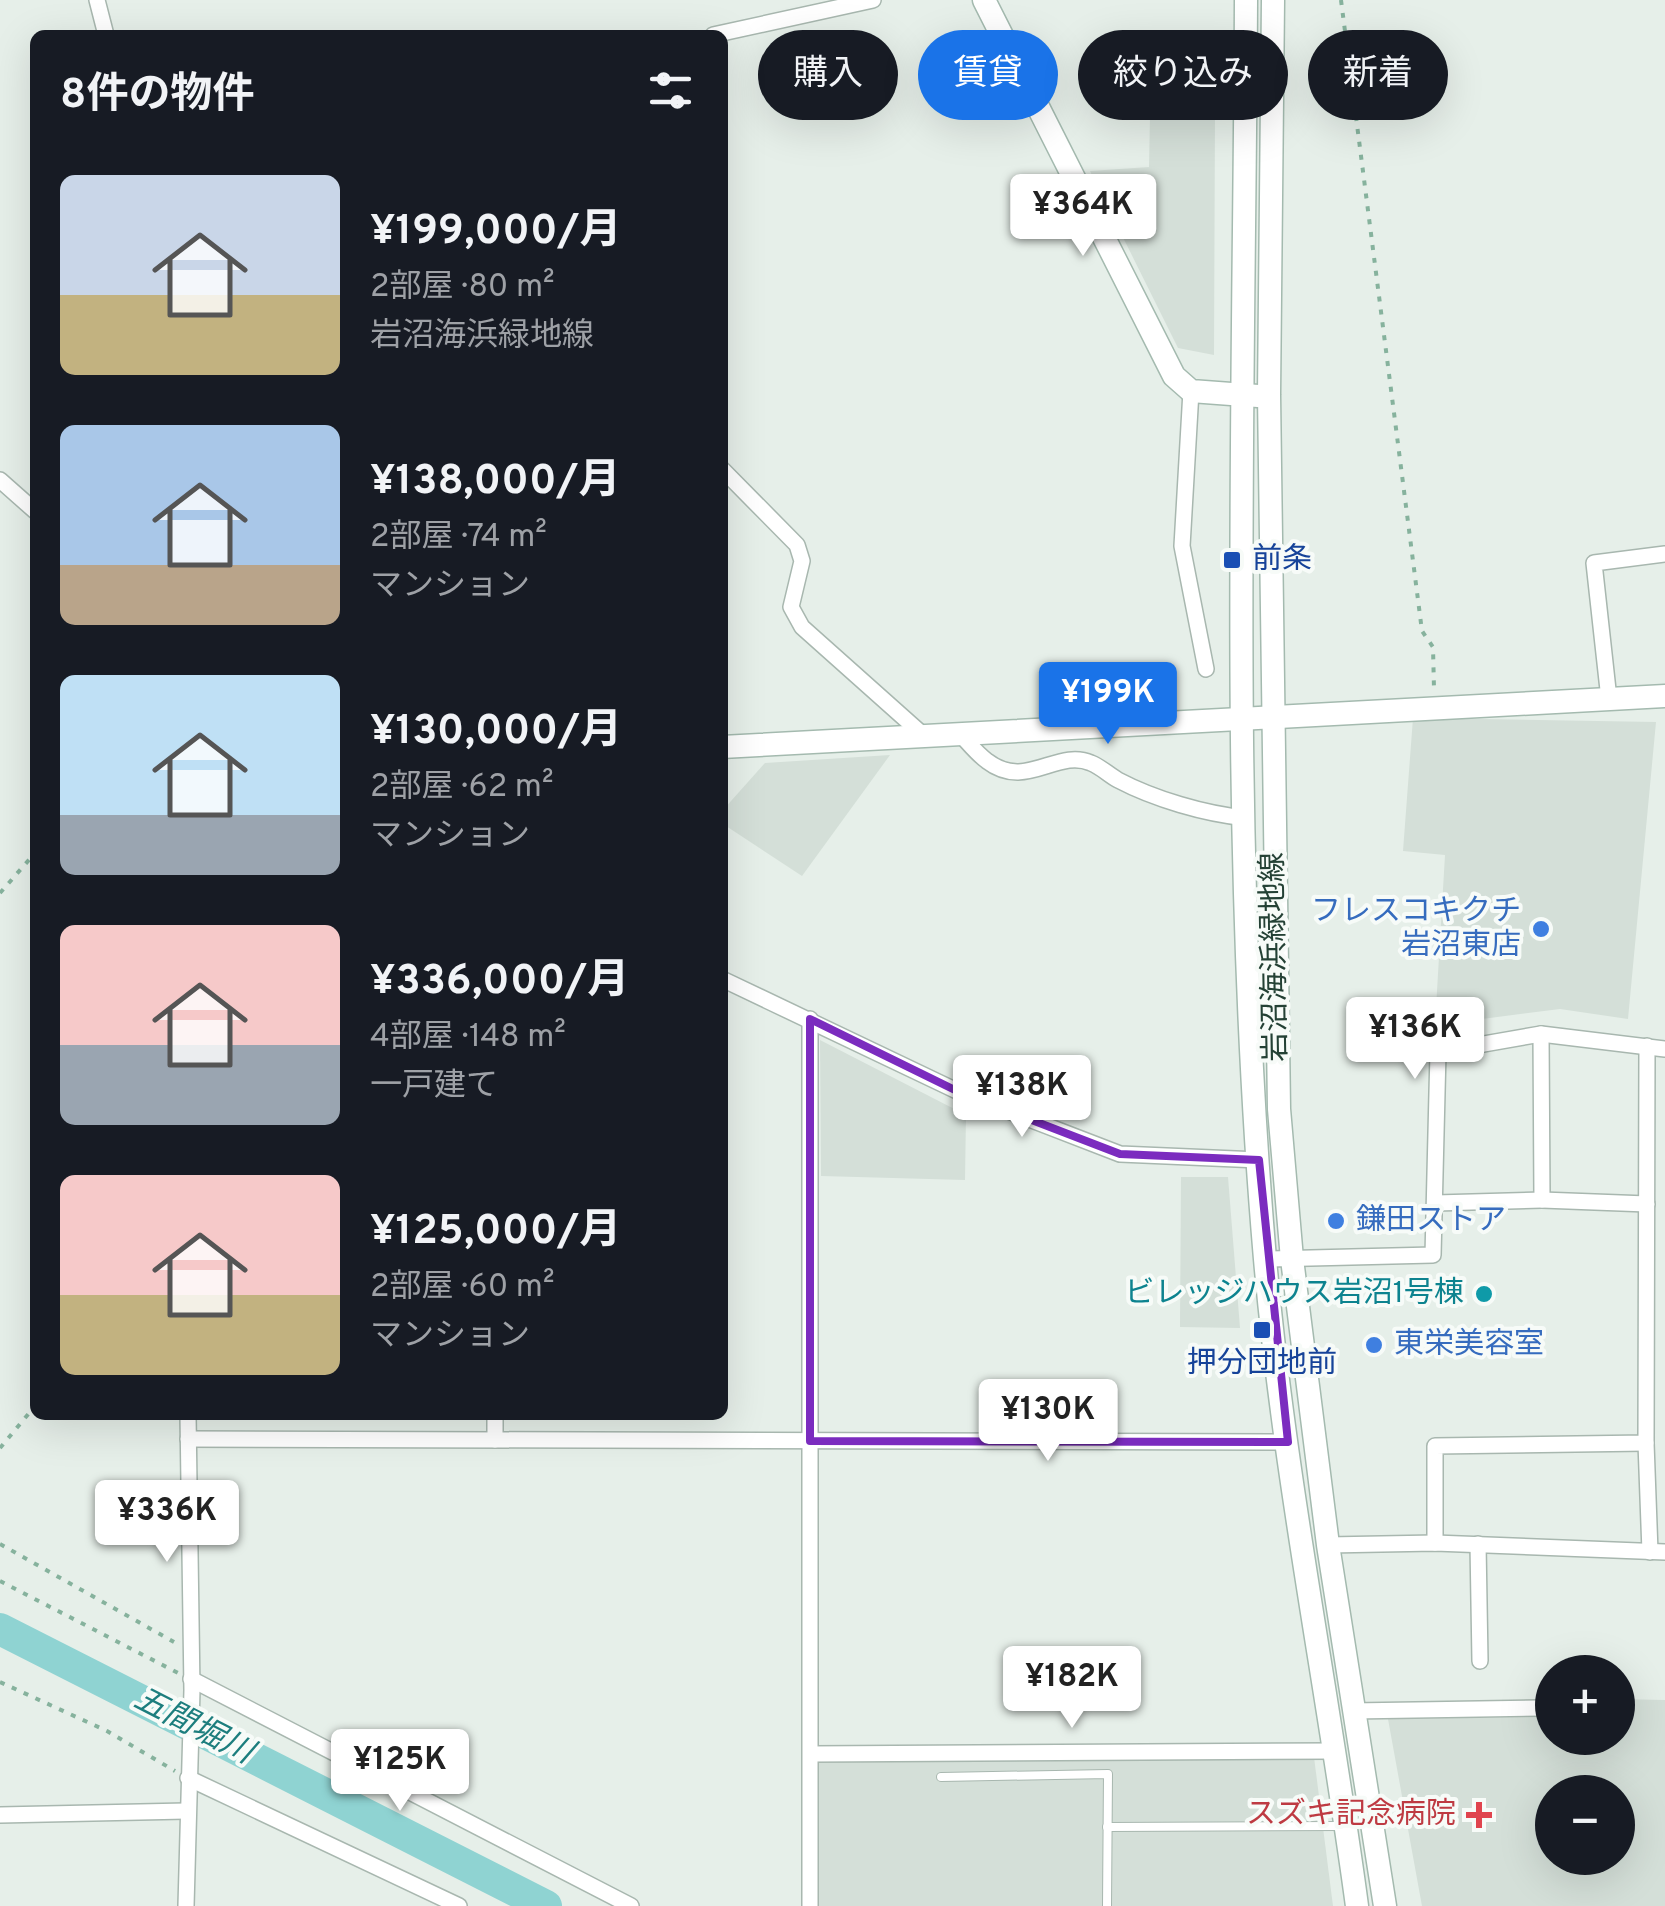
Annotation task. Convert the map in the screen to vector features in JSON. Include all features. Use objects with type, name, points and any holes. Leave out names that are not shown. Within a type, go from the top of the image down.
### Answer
[{"type":"main road","points":[[984,0],[1174,376],[1191,391],[1269,395]]},
{"type":"main road","name":"岩沼海浜緑地線","points":[[1246,0],[1244,718],[1247,955],[1258,1160],[1265,1259],[1288,1442],[1357,1906]]},
{"type":"main road","name":"岩沼海浜緑地線","points":[[1273,0],[1269,395],[1274,967],[1292,1259],[1352,1711],[1385,1906]]},
{"type":"main road","points":[[728,746],[1665,696]]},
{"type":"street","points":[[97,0],[105,30]]},
{"type":"street","points":[[728,32],[873,0]]},
{"type":"street","points":[[1191,391],[1182,546],[1206,669]]},
{"type":"street","points":[[728,475],[797,545],[802,561],[791,607],[802,627],[922,734]]},
{"type":"street","points":[[0,480],[30,507]]},
{"type":"street","points":[[1609,698],[1594,563],[1665,554]]},
{"type":"street","points":[[959,733],[988,762],[1008,770],[1027,774],[1073,760],[1090,762],[1120,781],[1217,814],[1246,818]]},
{"type":"street","points":[[728,981],[959,1092],[1120,1154],[1258,1160]]},
{"type":"street","points":[[810,1019],[810,1906]]},
{"type":"street","points":[[1265,1259],[1433,1256],[1438,1052],[1541,1034],[1665,1049]]},
{"type":"street","points":[[1541,1034],[1542,1200]]},
{"type":"street","points":[[1328,1544],[1478,1544],[1658,1552],[1646,1443],[1647,1046]]},
{"type":"street","points":[[1436,1203],[1542,1200],[1647,1204]]},
{"type":"street","points":[[186,1906],[192,1685],[188,1420]]},
{"type":"street","points":[[495,1440],[496,1420]]},
{"type":"street","points":[[188,1439],[1288,1442]]},
{"type":"street","points":[[1434,1543],[1435,1446],[1646,1443]]},
{"type":"street","points":[[1478,1544],[1480,1661]]},
{"type":"street","points":[[192,1685],[631,1906]]},
{"type":"street","points":[[1352,1711],[1535,1708]]},
{"type":"street","points":[[812,1754],[1335,1751]]},
{"type":"street","points":[[188,1775],[459,1906]]},
{"type":"street","points":[[0,1815],[186,1810]]},
{"type":"lane","points":[[941,1777],[1108,1774],[1106,1906]]},
{"type":"lane","points":[[1108,1827],[1346,1826]]},
{"type":"path","points":[[1341,0],[1422,632],[1433,647],[1434,708]]},
{"type":"path","points":[[0,894],[30,858]]},
{"type":"path","points":[[0,1448],[30,1412]]},
{"type":"path","points":[[0,1544],[191,1653]]},
{"type":"path","points":[[0,1581],[192,1685]]},
{"type":"path","points":[[0,1682],[107,1731],[188,1775]]},
{"type":"highlighted area","points":[[810,1019],[959,1092],[1120,1154],[1259,1160],[1288,1442],[810,1441]]},
{"type":"shaded area","points":[[1150,120],[1215,120],[1214,355],[1178,348],[1090,171],[1149,167]]},
{"type":"shaded area","points":[[1413,718],[1656,722],[1628,1019],[1560,1009],[1435,1025],[1445,855],[1403,851]]},
{"type":"shaded area","points":[[890,755],[802,876],[728,827],[728,804],[765,763]]},
{"type":"shaded area","points":[[820,1040],[966,1115],[965,1180],[821,1176]]},
{"type":"shaded area","points":[[1181,1177],[1228,1177],[1240,1328],[1180,1327]]},
{"type":"shaded area","name":"スズキ記念病院","points":[[1635,1699],[1665,1700],[1665,1906],[1422,1906],[1388,1719],[1535,1717],[1535,1755],[1635,1755]]},
{"type":"shaded area","points":[[1314,1757],[1333,1906],[817,1906],[819,1762]]},
{"type":"waterway","name":"五間堀川","points":[[0,1629],[546,1906]]},
{"type":"place","name":"前条","points":[[1232,560]]},
{"type":"place","name":"フレスコキクチ 岩沼東店","points":[[1541,929]]},
{"type":"place","name":"鎌田ストア","points":[[1336,1221]]},
{"type":"place","name":"ビレッジハウス岩沼1号棟","points":[[1484,1294]]},
{"type":"place","name":"押分団地前","points":[[1262,1330]]},
{"type":"place","name":"東栄美容室","points":[[1374,1345]]},
{"type":"place","name":"スズキ記念病院","points":[[1479,1815]]}]
